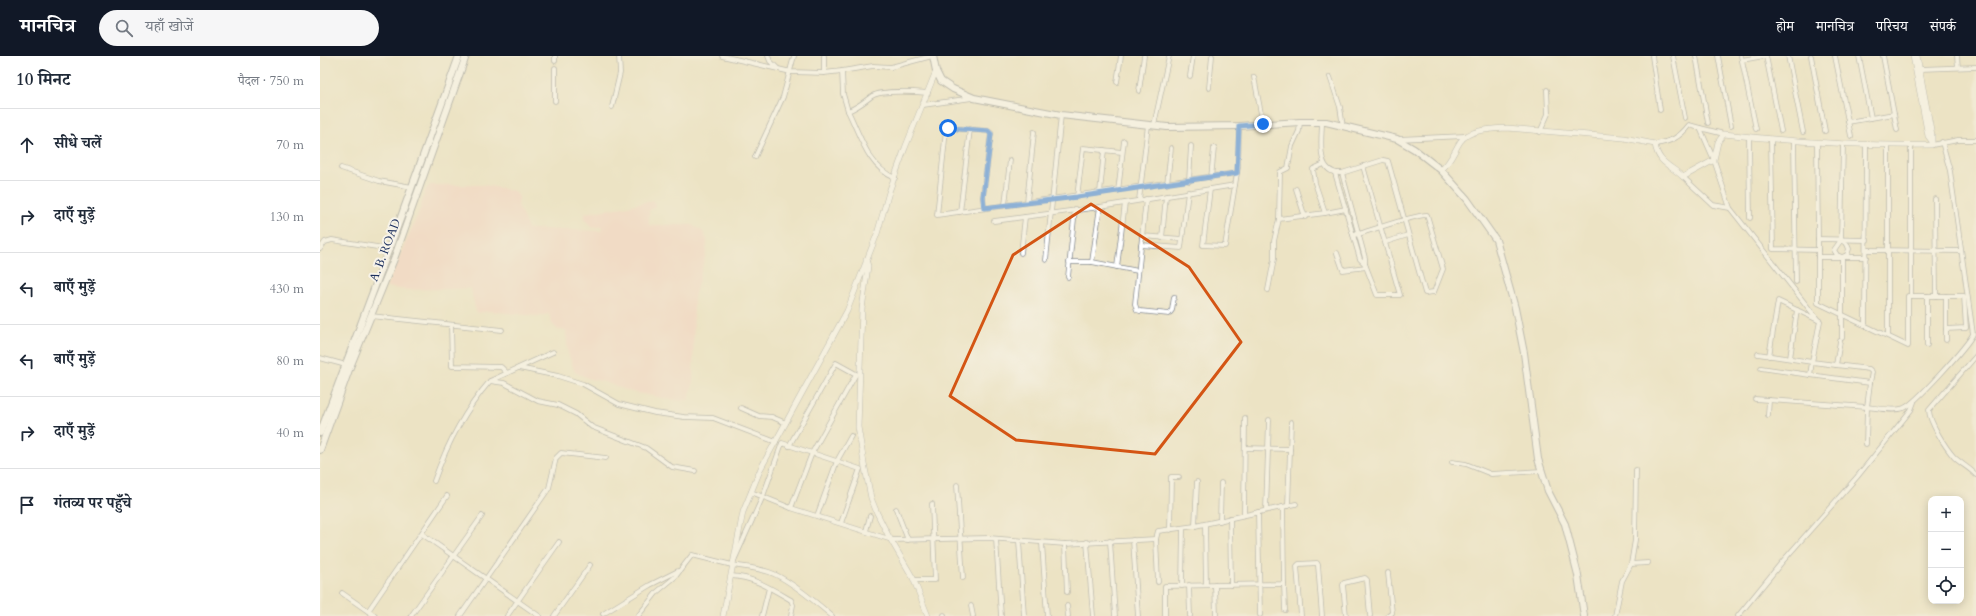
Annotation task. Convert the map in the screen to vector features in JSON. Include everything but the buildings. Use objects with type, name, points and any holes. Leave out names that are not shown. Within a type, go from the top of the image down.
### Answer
[{"type":"main road","name":"A. B. ROAD","points":[[320,433],[390,249],[459,56]]},
{"type":"main road","name":"A. B. ROAD","points":[[320,450],[370,316],[409,218],[466,56]]},
{"type":"main road","points":[[933,56],[936,71],[941,81],[953,89],[974,98],[1061,116],[1151,125],[1239,126],[1324,122],[1343,128],[1395,139],[1414,149],[1441,170],[1467,199],[1488,226],[1496,240],[1515,308],[1524,352],[1538,459],[1552,501],[1565,524],[1578,575],[1584,616]]},
{"type":"street","points":[[555,56],[555,62]]},
{"type":"street","points":[[612,107],[620,73],[619,56]]},
{"type":"street","points":[[722,56],[791,72],[842,71],[873,66],[891,67],[920,57],[933,56]]},
{"type":"street","points":[[768,56],[770,61],[778,70]]},
{"type":"street","points":[[755,157],[783,97],[791,72],[794,56]]},
{"type":"street","points":[[824,56],[824,72]]},
{"type":"street","points":[[1117,82],[1121,56]]},
{"type":"street","points":[[1138,91],[1144,56]]},
{"type":"street","points":[[1139,200],[1151,125],[1169,56]]},
{"type":"street","points":[[1190,76],[1193,56]]},
{"type":"street","points":[[1209,88],[1212,56]]},
{"type":"street","points":[[1652,56],[1660,110]]},
{"type":"street","points":[[1673,56],[1685,118]]},
{"type":"street","points":[[1696,56],[1708,123]]},
{"type":"street","points":[[1718,56],[1731,126]]},
{"type":"street","points":[[1756,129],[1742,58],[1765,56],[1781,131]]},
{"type":"street","points":[[1788,56],[1803,132]]},
{"type":"street","points":[[1811,56],[1826,131]]},
{"type":"street","points":[[1835,56],[1851,136]]},
{"type":"street","points":[[1859,56],[1871,118]]},
{"type":"street","points":[[1883,56],[1897,130]]},
{"type":"street","points":[[1913,56],[1928,136],[1931,143]]},
{"type":"street","points":[[1917,56],[1932,135],[1931,143]]},
{"type":"street","points":[[1957,56],[1958,67]]},
{"type":"street","points":[[1920,69],[1976,66]]},
{"type":"street","points":[[555,68],[555,101]]},
{"type":"street","points":[[842,71],[845,103],[861,140],[872,158],[886,174],[895,178]]},
{"type":"street","points":[[723,616],[743,512],[761,468],[847,311],[877,234],[889,192],[905,148],[936,71]]},
{"type":"street","points":[[1254,77],[1263,124]]},
{"type":"street","points":[[1330,77],[1340,107],[1343,128]]},
{"type":"street","points":[[1540,132],[1548,114],[1547,90]]},
{"type":"street","points":[[848,111],[868,100],[872,96],[884,92],[928,93]]},
{"type":"street","points":[[923,105],[974,98]]},
{"type":"street","points":[[1848,122],[1894,114]]},
{"type":"street","points":[[1046,260],[1061,116]]},
{"type":"street","points":[[1268,290],[1274,259],[1274,241],[1279,219],[1280,172],[1288,168],[1292,146],[1299,131],[1300,122]]},
{"type":"street","points":[[1324,122],[1321,150],[1324,164],[1335,173],[1360,259],[1365,266],[1377,295],[1400,295],[1363,166]]},
{"type":"street","points":[[1395,139],[1465,136],[1493,129],[1507,128],[1624,138],[1655,144],[1672,141],[1682,134],[1689,125],[1724,134],[1771,140],[1817,143],[1911,146],[1976,140]]},
{"type":"street","points":[[1210,189],[1203,245],[1226,246],[1237,173],[1239,126]]},
{"type":"street","points":[[984,208],[983,197],[991,134],[988,131],[952,127],[946,130],[937,215],[1027,202],[1077,197],[1118,190],[1212,178],[1237,173]]},
{"type":"street","points":[[1700,128],[1714,160],[1730,208],[1820,322],[1810,375]]},
{"type":"street","points":[[960,212],[970,129]]},
{"type":"street","points":[[1027,202],[1034,132]]},
{"type":"street","points":[[1683,177],[1714,160],[1718,142],[1724,134]]},
{"type":"street","points":[[1441,170],[1450,163],[1460,141],[1465,136]]},
{"type":"street","points":[[1749,137],[1750,218]]},
{"type":"street","points":[[1771,140],[1773,249],[1818,250]]},
{"type":"street","points":[[1118,190],[1124,141]]},
{"type":"street","points":[[1794,141],[1796,282]]},
{"type":"street","points":[[1755,399],[1898,410],[1906,408],[1915,400],[1964,348],[1974,332],[1960,251],[1950,171],[1942,142]]},
{"type":"street","points":[[1817,143],[1818,303],[1908,346],[1908,296],[1911,296],[1911,146]]},
{"type":"street","points":[[1655,144],[1658,155],[1665,165],[1683,177],[1713,205],[1730,208]]},
{"type":"street","points":[[1841,240],[1847,244],[1849,249],[1847,255],[1842,257],[1836,255],[1834,250],[1841,240],[1843,144]]},
{"type":"street","points":[[1866,145],[1866,326]]},
{"type":"street","points":[[1888,145],[1888,336]]},
{"type":"street","points":[[1189,181],[1191,146]]},
{"type":"street","points":[[1077,197],[1083,148],[1122,152]]},
{"type":"street","points":[[1167,184],[1171,148]]},
{"type":"street","points":[[1212,178],[1214,148]]},
{"type":"street","points":[[1100,193],[1104,150]]},
{"type":"street","points":[[1005,205],[1010,160]]},
{"type":"street","points":[[1335,173],[1342,173],[1383,160],[1388,161],[1404,220],[1408,235],[1425,293],[1432,294],[1443,271],[1428,217],[1422,215],[1404,220],[1359,234],[1353,235]]},
{"type":"street","points":[[1324,164],[1314,167],[1313,171],[1325,213]]},
{"type":"street","points":[[342,168],[379,181],[412,187]]},
{"type":"street","points":[[1342,173],[1365,258],[1365,266]]},
{"type":"street","points":[[994,220],[1100,207],[1235,185]]},
{"type":"street","points":[[1296,189],[1304,217]]},
{"type":"street","points":[[1141,245],[1181,248],[1188,192]]},
{"type":"street","points":[[1162,238],[1166,196]]},
{"type":"street","points":[[1146,199],[1135,304],[1137,310],[1169,314],[1172,310],[1174,297]]},
{"type":"street","points":[[1934,199],[1936,296]]},
{"type":"street","points":[[1117,266],[1125,203]]},
{"type":"street","points":[[1092,262],[1100,207]]},
{"type":"street","points":[[1279,219],[1304,217],[1346,209]]},
{"type":"street","points":[[1068,276],[1075,210]]},
{"type":"street","points":[[1021,253],[1025,217]]},
{"type":"street","points":[[1386,242],[1408,235]]},
{"type":"street","points":[[1142,236],[1182,240]]},
{"type":"street","points":[[1818,239],[1867,240]]},
{"type":"street","points":[[320,249],[326,242],[332,240],[390,249]]},
{"type":"street","points":[[1866,250],[1960,251]]},
{"type":"street","points":[[1337,254],[1342,270],[1365,266]]},
{"type":"street","points":[[1818,257],[1866,257]]},
{"type":"street","points":[[1836,365],[1841,340],[1842,257]]},
{"type":"street","points":[[866,260],[868,266],[862,309],[858,427],[871,498],[888,535],[914,580],[928,616]]},
{"type":"street","points":[[1069,262],[1092,262],[1138,271]]},
{"type":"street","points":[[1911,296],[1964,296],[1966,328],[1946,329]]},
{"type":"street","points":[[1927,296],[1927,345]]},
{"type":"street","points":[[1946,296],[1946,340]]},
{"type":"street","points":[[1769,356],[1778,301],[1820,322]]},
{"type":"street","points":[[1790,358],[1797,310]]},
{"type":"street","points":[[370,316],[502,330]]},
{"type":"street","points":[[451,325],[452,366],[501,367],[507,373]]},
{"type":"street","points":[[434,481],[444,452],[461,420],[471,404],[490,381],[553,352]]},
{"type":"street","points":[[1758,354],[1869,369],[1872,372],[1867,407],[1866,444]]},
{"type":"street","points":[[1976,356],[1929,410],[1929,414],[1933,425],[1954,457],[1976,475]]},
{"type":"street","points":[[320,358],[346,365]]},
{"type":"street","points":[[790,446],[836,363],[856,374],[812,453],[791,508]]},
{"type":"street","points":[[519,368],[558,376],[583,384],[619,404],[655,413],[684,417],[713,418],[776,442]]},
{"type":"street","points":[[1761,368],[1870,383]]},
{"type":"street","points":[[490,381],[504,383],[538,400],[558,405],[576,414],[592,427],[646,448],[672,467],[695,472]]},
{"type":"street","points":[[1768,415],[1769,400]]},
{"type":"street","points":[[1738,616],[1782,562],[1857,477],[1911,410],[1915,400]]},
{"type":"street","points":[[741,408],[759,416],[772,417],[786,423]]},
{"type":"street","points":[[1244,515],[1245,418]]},
{"type":"street","points":[[1266,510],[1269,420]]},
{"type":"street","points":[[1288,506],[1291,422]]},
{"type":"street","points":[[817,516],[837,461],[851,436]]},
{"type":"street","points":[[732,571],[763,496],[782,444],[860,469],[841,523]]},
{"type":"street","points":[[1245,448],[1290,449]]},
{"type":"street","points":[[460,616],[549,488],[558,455],[562,453],[606,458]]},
{"type":"street","points":[[1452,462],[1466,464],[1491,474],[1542,471]]},
{"type":"street","points":[[1615,616],[1622,581],[1631,564],[1635,540],[1636,470]]},
{"type":"street","points":[[1170,530],[1171,477],[1179,477]]},
{"type":"street","points":[[1195,526],[1197,482]]},
{"type":"street","points":[[1220,483],[1220,521]]},
{"type":"street","points":[[957,485],[963,578]]},
{"type":"street","points":[[751,492],[791,508],[892,540],[996,539],[1065,544],[1156,539]]},
{"type":"street","points":[[368,611],[447,496]]},
{"type":"street","points":[[914,580],[935,580],[932,504]]},
{"type":"street","points":[[1158,582],[1156,539],[1158,531],[1195,526],[1296,504]]},
{"type":"street","points":[[1283,507],[1285,610]]},
{"type":"street","points":[[896,509],[908,540]]},
{"type":"street","points":[[1258,512],[1260,615]]},
{"type":"street","points":[[412,616],[482,516]]},
{"type":"street","points":[[866,531],[870,516]]},
{"type":"street","points":[[1230,518],[1231,585]]},
{"type":"street","points":[[1205,524],[1206,585]]},
{"type":"street","points":[[1182,586],[1183,528]]},
{"type":"street","points":[[422,534],[539,616]]},
{"type":"street","points":[[996,539],[1001,616]]},
{"type":"street","points":[[1133,540],[1138,616]]},
{"type":"street","points":[[1019,541],[1024,616]]},
{"type":"street","points":[[1110,541],[1115,616]]},
{"type":"street","points":[[507,616],[559,542]]},
{"type":"street","points":[[1087,542],[1093,616]]},
{"type":"street","points":[[1042,543],[1047,616]]},
{"type":"street","points":[[1065,544],[1067,592]]},
{"type":"street","points":[[638,616],[657,592],[675,577],[678,571],[692,555],[746,577],[793,602],[791,616]]},
{"type":"street","points":[[1301,616],[1297,566],[1299,564],[1317,563],[1322,616]]},
{"type":"street","points":[[1631,564],[1648,563]]},
{"type":"street","points":[[554,616],[590,566]]},
{"type":"street","points":[[732,571],[752,567],[770,572],[784,580],[832,616]]},
{"type":"street","points":[[604,614],[650,585],[678,571]]},
{"type":"street","points":[[1388,573],[1392,613],[1388,616]]},
{"type":"street","points":[[1346,616],[1343,585],[1344,583],[1365,578],[1367,580],[1370,616]]},
{"type":"street","points":[[1165,616],[1164,586],[1284,584]]},
{"type":"street","points":[[1189,585],[1190,616]]},
{"type":"street","points":[[1215,585],[1216,616]]},
{"type":"street","points":[[762,616],[769,588]]},
{"type":"street","points":[[342,593],[376,616]]},
{"type":"street","points":[[971,606],[973,616]]},
{"type":"street","points":[[1067,606],[1068,616]]},
{"type":"highlighted area","points":[[1091,204],[1189,267],[1241,342],[1155,454],[1016,440],[950,396],[1013,255]]},
{"type":"shaded area","points":[[430,185],[484,185],[514,191],[519,197],[518,206],[528,229],[602,231],[602,226],[593,228],[585,220],[585,213],[624,207],[654,200],[655,207],[649,210],[649,225],[692,225],[703,232],[707,240],[706,253],[694,297],[693,382],[689,400],[680,401],[632,392],[602,381],[590,379],[575,372],[568,353],[566,330],[558,330],[552,324],[549,314],[538,316],[490,311],[476,313],[471,288],[406,290],[386,287],[421,207],[425,191]]},
{"type":"route","points":[[948,128],[952,127],[988,131],[991,134],[992,137],[983,197],[984,208],[1077,197],[1237,173],[1239,126],[1263,124]]}]
